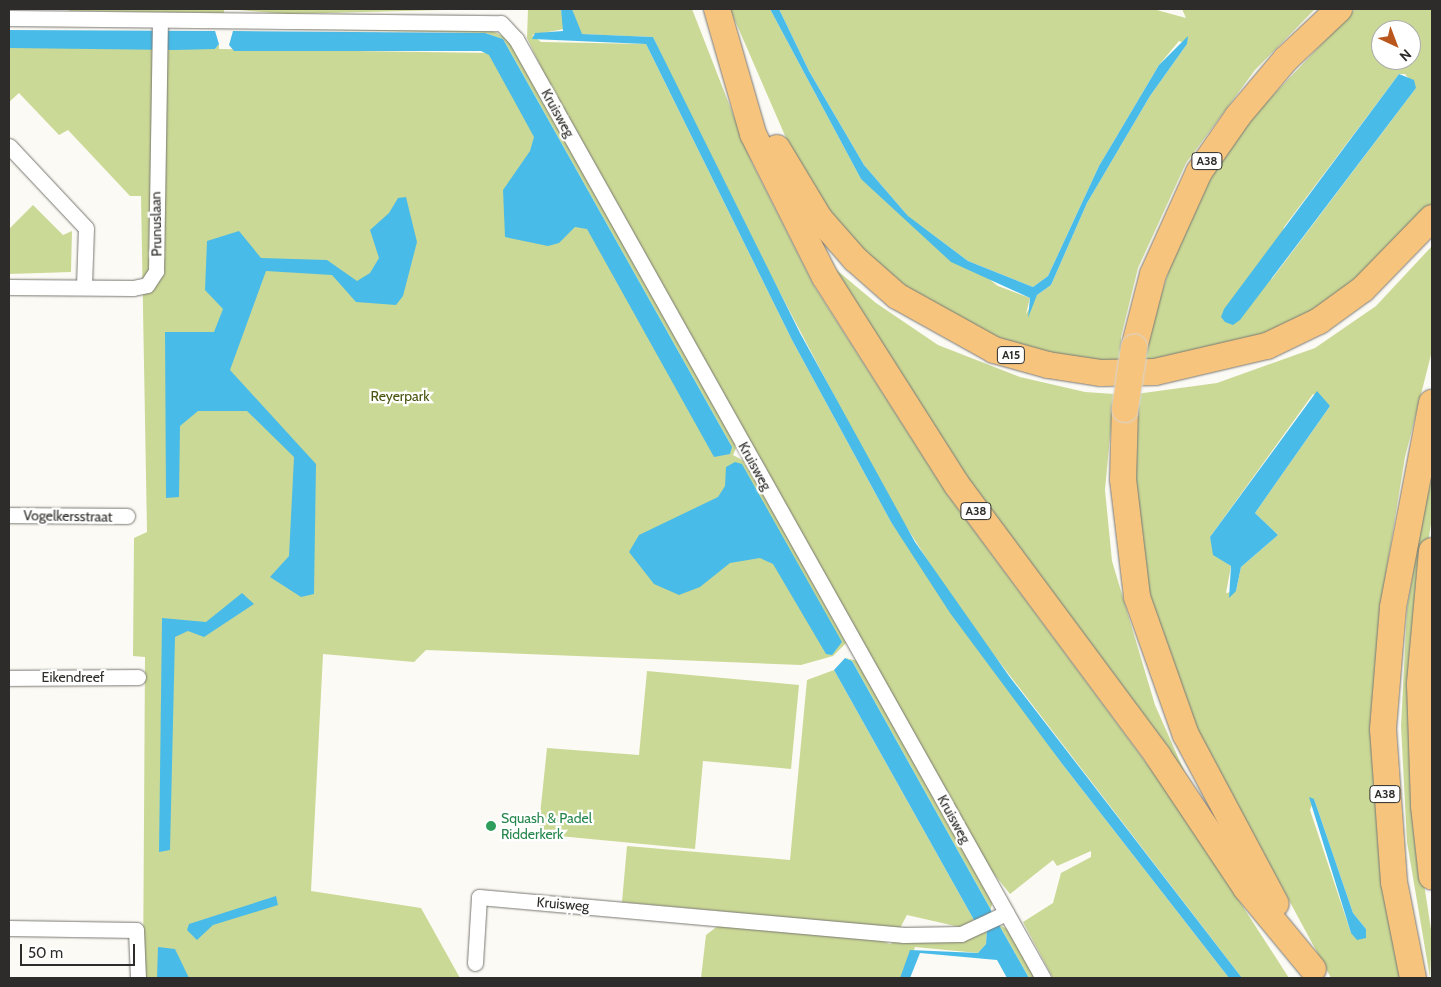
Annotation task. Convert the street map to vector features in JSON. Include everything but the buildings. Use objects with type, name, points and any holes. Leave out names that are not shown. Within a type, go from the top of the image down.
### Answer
[{"type":"highway","name":"A15","points":[[718,9],[766,127],[819,218],[897,296],[994,350],[1101,373],[1155,372],[1267,346],[1319,321],[1363,289],[1432,218]]},
{"type":"highway","name":"A38","points":[[718,9],[753,134],[825,277],[957,484],[1158,756],[1246,888],[1316,974]]},
{"type":"highway","name":"A38","points":[[1316,974],[1224,810],[1159,668],[1137,597],[1127,543],[1125,409],[1134,348],[1153,274],[1199,172],[1280,66],[1339,9]]},
{"type":"highway","name":"A38","points":[[1413,978],[1394,882],[1383,729],[1390,626],[1432,403]]},
{"type":"highway","points":[[1424,708],[1420,684],[1432,551]]},
{"type":"highway","points":[[1432,646],[1424,708],[1424,806],[1432,877]]},
{"type":"street","points":[[9,18],[160,25]]},
{"type":"street","name":"Kruisweg","points":[[160,25],[501,23],[516,39],[994,919],[1043,978]]},
{"type":"street","name":"Prunuslaan","points":[[9,286],[133,288],[147,285],[156,271],[160,25]]},
{"type":"street","points":[[9,146],[86,228],[84,286]]},
{"type":"street","name":"Vogelkersstraat","points":[[9,515],[127,516]]},
{"type":"street","name":"Eikendreef","points":[[9,678],[138,677]]},
{"type":"street","name":"Kruisweg","points":[[475,962],[479,897],[904,935],[961,934],[994,919]]},
{"type":"street","points":[[9,928],[136,930],[138,978]]},
{"type":"green space","points":[[65,9],[224,9],[224,13],[70,11]]},
{"type":"green space","points":[[227,9],[482,9],[286,14]]},
{"type":"green space","points":[[528,9],[561,9],[564,29],[532,35],[541,42],[646,44],[792,340],[891,522],[1063,765],[1229,978],[1053,978],[1023,922],[1053,903],[1061,873],[1091,857],[1091,851],[1057,866],[1053,860],[1010,894],[990,869],[542,69],[527,38]]},
{"type":"green space","points":[[572,9],[692,9],[752,163],[814,286],[947,494],[1178,806],[1289,978],[1242,978],[958,608],[888,498],[719,177],[653,37],[580,34]]},
{"type":"green space","points":[[730,9],[770,9],[861,179],[907,215],[864,165],[809,71],[779,9],[1153,9],[1186,18],[1182,9],[1315,9],[1255,70],[1186,163],[1138,268],[1121,337],[1121,361],[1070,359],[1010,342],[964,324],[893,279],[843,230],[812,186],[793,154]],"holes":[[[1179,41],[1187,44],[1150,96],[1087,203],[1051,285],[1037,295],[1026,314],[1030,298],[998,286],[917,223],[968,261],[1033,287],[1048,276],[1099,166],[1159,65]]]},
{"type":"green space","points":[[1355,9],[1432,9],[1432,205],[1325,307],[1234,349],[1140,361],[1190,205],[1240,130]],"holes":[[[1399,74],[1405,74],[1416,88],[1271,280],[1284,227]]]},
{"type":"green space","name":"Reyerpark","points":[[483,26],[506,38],[514,47],[737,446],[733,455],[746,462],[846,643],[833,656],[801,665],[426,650],[414,662],[323,654],[311,891],[421,908],[460,978],[143,978],[145,657],[133,656],[134,538],[147,532],[141,196],[130,196],[68,130],[59,135],[19,93],[9,102],[9,46],[215,49],[219,44],[219,49],[492,53],[732,447],[503,39],[485,33],[233,28]]},
{"type":"green space","points":[[33,205],[63,235],[72,231],[71,272],[9,274],[9,229]]},
{"type":"green space","points":[[1432,246],[1432,351],[1405,457],[1380,610],[1403,978],[1331,978],[1193,723],[1148,602],[1131,486],[1136,394],[1217,383],[1315,348],[1376,306]],"holes":[[[1313,394],[1330,406],[1255,513],[1278,535],[1241,567],[1236,591],[1226,593],[1231,566],[1214,555],[1210,537]],[[1314,799],[1353,913],[1366,929],[1351,933],[1310,810]]]},
{"type":"green space","points":[[827,262],[876,303],[938,345],[1020,377],[1085,392],[1114,394],[1105,490],[1112,561],[1155,705],[1186,775],[1005,539]]},
{"type":"green space","points":[[1432,458],[1432,517],[1426,558],[1421,864],[1432,936],[1430,978],[1407,842],[1401,726],[1407,609]]},
{"type":"green space","points":[[845,658],[859,661],[993,901],[991,909],[852,661]]},
{"type":"green space","points":[[834,670],[974,920],[964,928],[907,915],[900,928],[622,902],[627,846],[790,860],[807,680]]},
{"type":"green space","points":[[647,671],[799,685],[791,769],[703,761],[695,849],[538,834],[547,748],[639,755]]},
{"type":"green space","points":[[719,925],[877,939],[890,944],[898,939],[987,928],[986,944],[978,953],[915,947],[904,978],[701,978],[706,935]]},
{"type":"green space","points":[[999,925],[1008,929],[1036,978],[1029,978]]},
{"type":"water","points":[[561,9],[572,9],[582,34],[653,37],[800,333],[915,542],[1009,676],[1242,978],[1229,978],[1063,765],[950,613],[891,522],[792,340],[646,44],[532,39],[535,33],[563,31]]},
{"type":"water","points":[[770,9],[779,9],[809,71],[864,165],[908,216],[968,261],[1033,287],[1048,276],[1099,166],[1159,65],[1188,36],[1187,44],[1150,96],[1087,203],[1051,285],[1037,295],[1028,318],[1030,298],[951,262],[861,179]]},
{"type":"water","points":[[9,30],[215,31],[219,44],[215,49],[175,50],[9,48]]},
{"type":"water","points":[[233,31],[485,33],[503,39],[732,447],[730,454],[714,457],[587,229],[575,227],[559,243],[548,246],[505,237],[503,190],[530,151],[534,137],[489,55],[481,51],[234,51],[229,45]]},
{"type":"water","points":[[1399,74],[1414,80],[1416,88],[1240,320],[1233,325],[1225,322],[1221,317],[1224,309]]},
{"type":"water","points":[[406,197],[417,242],[403,296],[396,305],[356,302],[332,275],[266,271],[230,370],[316,464],[314,594],[301,597],[270,577],[289,556],[294,457],[247,411],[198,411],[180,426],[179,497],[166,498],[165,332],[214,332],[223,309],[205,290],[207,241],[239,231],[261,258],[327,260],[357,281],[370,273],[379,258],[370,230],[389,213],[398,198]]},
{"type":"water","points":[[1317,391],[1330,406],[1255,513],[1278,535],[1241,567],[1236,591],[1229,598],[1231,566],[1213,555],[1210,537]]},
{"type":"water","points":[[735,462],[742,464],[842,642],[832,655],[826,654],[773,564],[760,558],[730,563],[700,587],[679,595],[654,584],[629,552],[639,535],[718,497],[725,486],[726,467]]},
{"type":"water","points":[[242,593],[254,604],[204,637],[188,631],[175,637],[170,850],[159,852],[162,618],[206,622]]},
{"type":"water","points":[[845,658],[852,661],[991,910],[994,924],[999,925],[1029,978],[1007,978],[997,960],[920,953],[910,978],[900,978],[910,950],[978,953],[986,944],[987,928],[974,920],[834,670]]},
{"type":"water","points":[[1309,797],[1314,799],[1353,913],[1366,929],[1366,938],[1357,940],[1351,933]]},
{"type":"water","points":[[276,896],[278,905],[213,925],[197,940],[187,930],[189,924]]},
{"type":"water","points":[[158,947],[175,949],[189,978],[157,978]]},
{"type":"place","name":"Squash & Padel Ridderkerk","points":[[491,826]]}]
